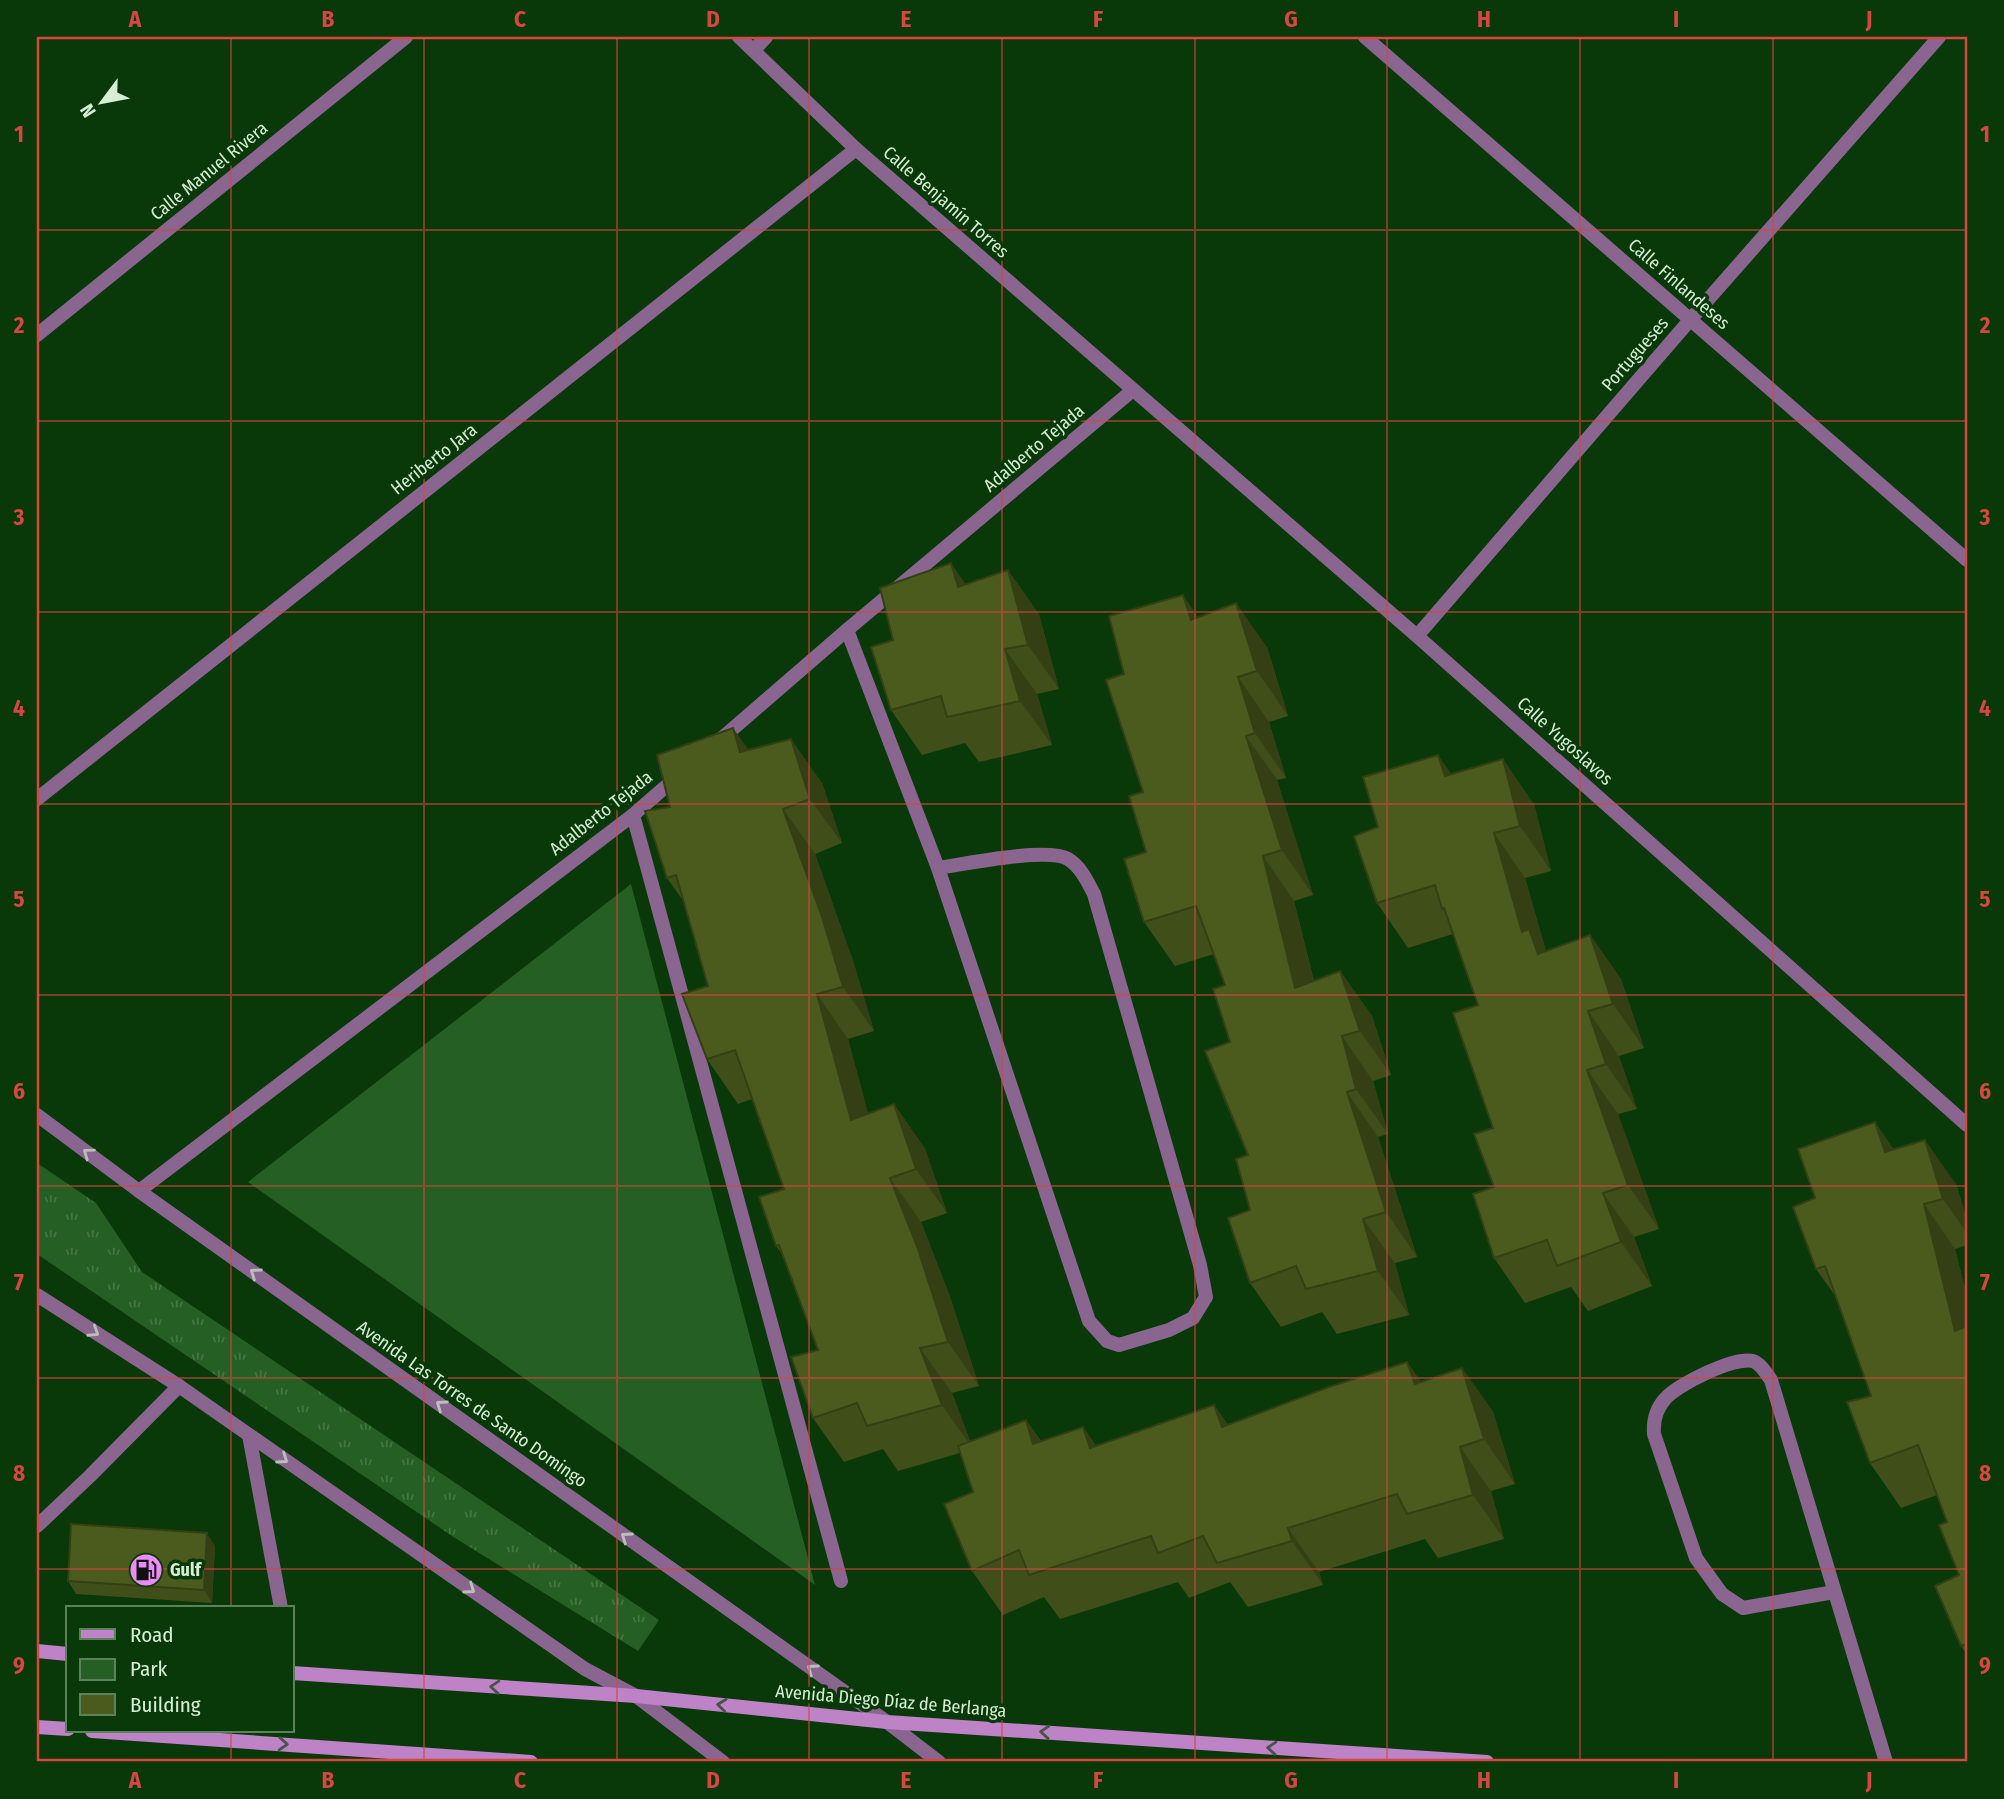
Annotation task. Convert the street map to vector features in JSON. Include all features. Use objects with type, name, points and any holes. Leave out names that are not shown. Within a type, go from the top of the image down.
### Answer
[{"type":"main road","points":[[37,1651],[66,1654]]},
{"type":"main road","name":"Avenida Diego Díaz de Berlanga","points":[[294,1672],[636,1696],[887,1722],[1487,1762]]},
{"type":"main road","points":[[37,1727],[66,1729]]},
{"type":"main road","points":[[106,1732],[531,1762]]},
{"type":"street","name":"Calle Manuel Rivera","points":[[37,335],[406,37]]},
{"type":"street","name":"Calle Benjamín Torres","points":[[739,37],[856,149],[1133,390]]},
{"type":"street","points":[[754,50],[766,37]]},
{"type":"street","name":"Calle Finlandeses","points":[[1365,37],[1967,560]]},
{"type":"street","name":"Portugueses","points":[[1417,636],[1939,37]]},
{"type":"street","name":"Heriberto Jara","points":[[37,799],[856,149]]},
{"type":"street","name":"Adalberto Tejada","points":[[715,744],[1133,390]]},
{"type":"street","name":"Calle Yugoslavos","points":[[1133,390],[1417,636],[1967,1125]]},
{"type":"street","points":[[847,630],[938,868],[1089,1321],[1107,1341],[1119,1345],[1169,1330],[1193,1318],[1206,1297],[1200,1265],[1094,894],[1081,870],[1066,858],[1035,854],[938,868]]},
{"type":"street","name":"Adalberto Tejada","points":[[139,1191],[633,815],[694,762]]},
{"type":"street","points":[[633,815],[841,1581]]},
{"type":"street","name":"Avenida Las Torres de Santo Domingo","points":[[37,1115],[139,1191],[887,1722],[939,1762]]},
{"type":"street","points":[[37,1295],[179,1386],[585,1669],[636,1696],[723,1762]]},
{"type":"street","points":[[1834,1592],[1744,1608],[1722,1594],[1696,1558],[1654,1434],[1653,1424],[1657,1410],[1672,1392],[1731,1363],[1752,1360],[1762,1367],[1771,1380],[1886,1762]]},
{"type":"street","points":[[37,1526],[179,1386]]},
{"type":"street","points":[[249,1436],[281,1606]]},
{"type":"green space","points":[[631,884],[815,1585],[248,1182]]},
{"type":"green space","points":[[37,1163],[96,1203],[142,1272],[659,1620],[638,1651],[455,1538],[37,1254]]},
{"type":"building","points":[[951,563],[958,587],[1008,570],[1028,645],[1005,649],[1020,701],[947,717],[941,696],[891,710],[871,647],[893,640],[880,588]]},
{"type":"building","points":[[1183,595],[1191,620],[1236,603],[1257,671],[1238,677],[1255,733],[1246,736],[1282,850],[1263,856],[1295,988],[1340,971],[1360,1031],[1342,1036],[1356,1089],[1347,1092],[1386,1212],[1363,1219],[1378,1271],[1306,1289],[1296,1266],[1250,1283],[1228,1218],[1250,1210],[1236,1159],[1248,1155],[1205,1051],[1230,1042],[1213,989],[1225,985],[1196,906],[1144,922],[1124,859],[1146,852],[1129,796],[1143,792],[1106,680],[1124,674],[1109,616]]},
{"type":"building","points":[[733,728],[740,752],[791,739],[810,799],[783,809],[822,917],[843,987],[817,994],[851,1120],[894,1104],[916,1169],[890,1178],[918,1249],[948,1342],[920,1348],[942,1405],[867,1426],[857,1403],[813,1418],[791,1357],[818,1350],[759,1197],[784,1189],[735,1050],[707,1059],[682,994],[708,986],[676,875],[667,878],[645,811],[670,807],[657,755]]},
{"type":"building","points":[[1438,755],[1445,776],[1503,759],[1520,826],[1494,833],[1522,932],[1529,929],[1538,954],[1590,935],[1613,1004],[1588,1011],[1606,1064],[1587,1070],[1628,1185],[1603,1193],[1621,1242],[1557,1266],[1547,1240],[1494,1258],[1473,1194],[1494,1187],[1474,1134],[1493,1128],[1453,1013],[1478,1005],[1435,885],[1377,903],[1354,836],[1378,827],[1363,777]]},
{"type":"building","points":[[1875,1122],[1885,1152],[1925,1140],[1943,1199],[1924,1204],[1955,1331],[1967,1326],[1967,1644],[1961,1646],[1935,1586],[1959,1575],[1939,1525],[1947,1522],[1918,1445],[1870,1463],[1847,1402],[1871,1396],[1825,1266],[1816,1269],[1793,1207],[1815,1198],[1798,1149]]},
{"type":"building","points":[[1407,1362],[1415,1384],[1462,1368],[1484,1439],[1460,1447],[1473,1495],[1407,1514],[1397,1494],[1288,1528],[1292,1541],[1217,1563],[1203,1536],[1158,1553],[1151,1536],[1029,1575],[1019,1550],[972,1571],[944,1504],[973,1492],[958,1446],[1026,1420],[1033,1444],[1083,1427],[1090,1448],[1214,1405],[1222,1427],[1329,1387]]},
{"type":"building","name":"Gulf","points":[[71,1524],[207,1533],[204,1590],[68,1581]]},
{"type":"place","name":"Gulf","points":[[146,1570]]}]
